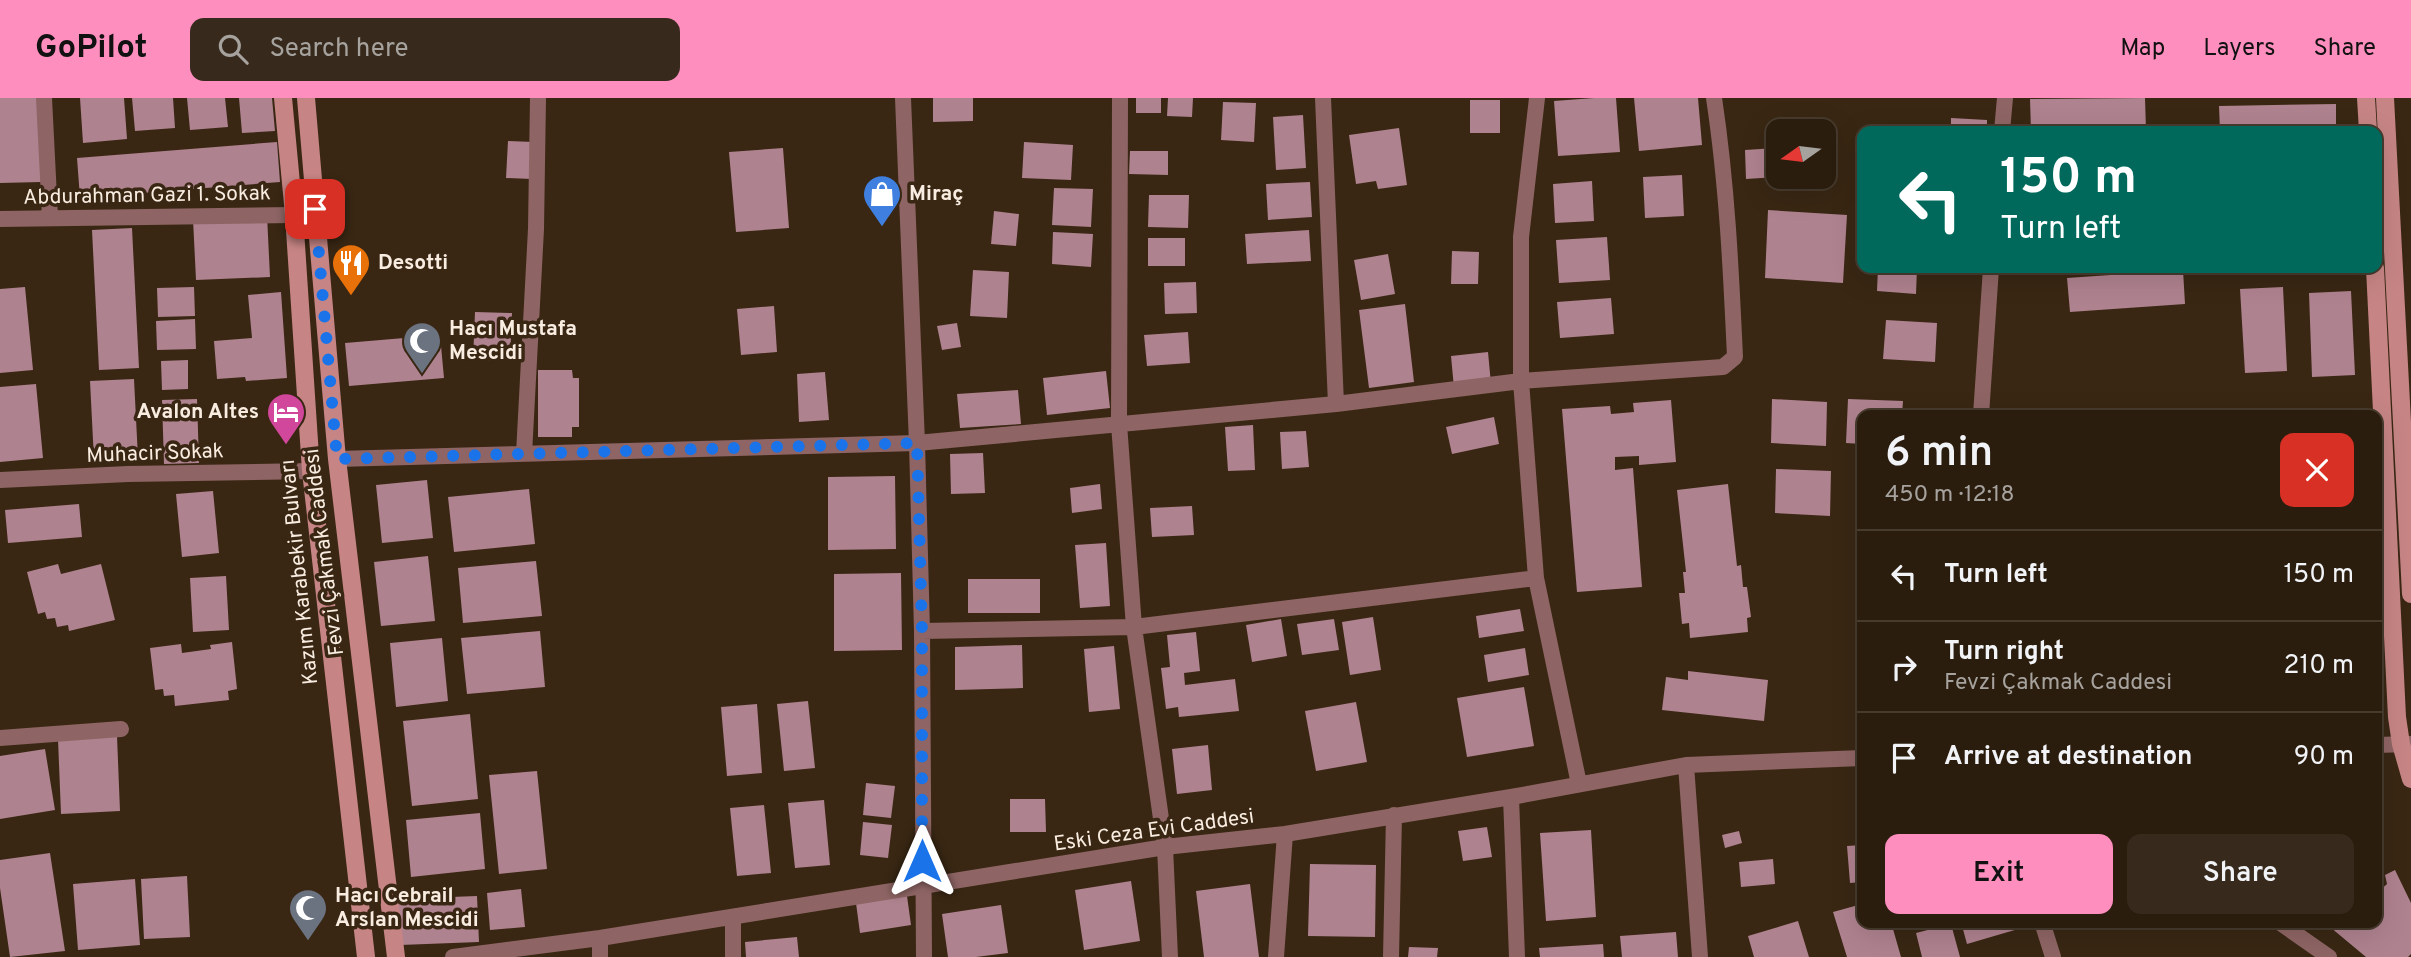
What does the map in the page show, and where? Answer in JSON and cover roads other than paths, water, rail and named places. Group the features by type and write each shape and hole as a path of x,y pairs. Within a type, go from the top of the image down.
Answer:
{"main road":[{"name":"Kazım Karabekir Bulvarı","path":"283,98 294,215 311,471 366,957"},
{"name":"Fevzi Çakmak Caddesi","path":"306,98 337,459 396,957"},
{"path":"2366,98 2368,126"},
{"path":"2385,98 2411,594"},
{"path":"2375,273 2382,410"},
{"path":"2382,411 2397,717 2406,744 2411,779"}],"street":[{"path":"44,98 50,217"},
{"path":"524,454 536,229 538,98"},
{"path":"903,98 922,631 924,957"},
{"path":"1120,98 1119,424 1134,627 1165,848 1170,957"},
{"path":"1323,98 1336,404"},
{"path":"1537,98 1521,237 1521,381 1536,579 1579,784"},
{"path":"337,459 917,443 1336,404 1521,381 1723,367 1735,357 1730,246 1714,98"},
{"path":"2002,126 2004,98"},
{"name":"Abdurahman Gazi 1. Sokak","path":"0,219 294,215"},
{"path":"1980,410 1991,273"},
{"name":"Muhacir Sokak","path":"0,480 128,474 311,471"},
{"path":"922,631 1134,627 1536,579"},
{"path":"0,738 121,729"},
{"path":"2382,745 2406,744"},
{"name":"Eski Ceza Evi Caddesi","path":"453,957 733,918 1165,848 1285,834 1686,765 1857,758"},
{"path":"1686,765 1700,957"},
{"path":"1511,797 1517,957"},
{"path":"1391,957 1394,815"},
{"path":"1276,957 1285,834"},
{"path":"733,918 733,957"},
{"path":"2044,928 2053,957"},
{"path":"2288,928 2329,957"},
{"path":"600,938 600,957"}],"place":[{"name":"Miraç","path":"882,228"},
{"name":"Desotti","path":"351,297"},
{"name":"Hacı Mustafa Mescidi","path":"422,375"},
{"name":"Avalon Altes","path":"286,446"},
{"name":"Hacı Cebrail Arslan Mescidi","path":"308,942"}]}
